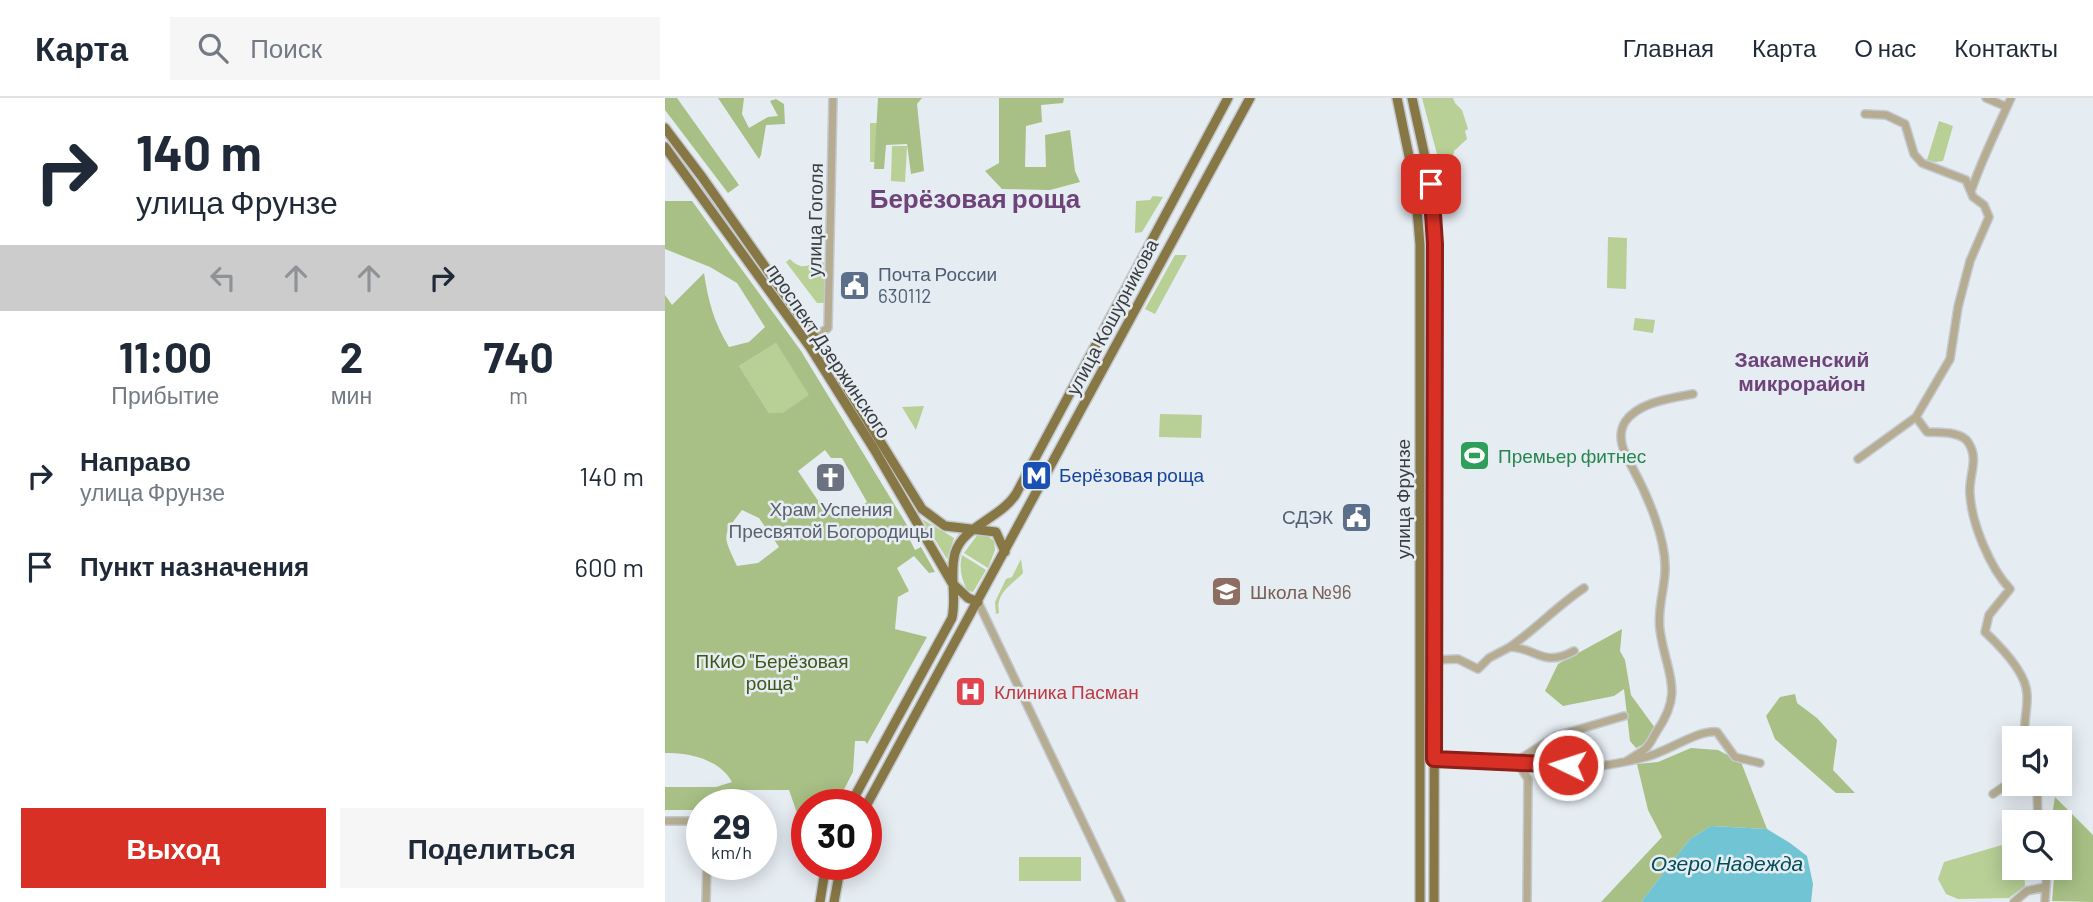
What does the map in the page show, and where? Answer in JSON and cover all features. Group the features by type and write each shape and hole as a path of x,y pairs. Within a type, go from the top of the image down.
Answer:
{"main road":[{"name":"улица Кошурникова","path":"972,530 986,523 1013,500 1228,98"},
{"name":"улица Кошурникова","path":"978,602 1250,98"},
{"name":"улица Фрунзе","path":"1397,98 1415,185 1420,245 1420,902"},
{"name":"улица Фрунзе","path":"1412,98 1431,184 1435,244 1434,902"},
{"name":"проспект Дзержинского","path":"665,128 815,336 922,509 945,526 972,530 980,528 996,532 1005,552"},
{"name":"проспект Дзержинского","path":"665,147 810,348 874,449 952,583"},
{"path":"1421,421 1435,420"},
{"path":"1421,485 1435,485"},
{"path":"859,789 952,618 955,604 952,568 956,550 962,539 972,530"},
{"path":"875,789 978,602 968,598 952,583"},
{"path":"820,902 823,880"},
{"path":"834,902 838,880"}],"street":[{"name":"улица Гоголя","path":"815,336 828,328 833,98"},
{"path":"1986,98 2007,107"},
{"path":"1970,191 2011,98"},
{"path":"1858,459 1916,416 1950,359 1958,307 1971,261 1989,217 1987,210 1961,177 1922,163 1915,154 1908,129 1902,121 1876,113 1865,114"},
{"path":"1627,761 1645,749 1666,719 1673,695 1658,619 1666,570 1664,556 1649,497 1621,443 1622,432 1625,421 1638,409 1693,394"},
{"path":"1916,416 1927,432 1957,435 1967,440 1975,458 1970,497 1988,553 1998,576 2010,589 1989,615 1985,632 2019,670 2028,693 2024,726"},
{"path":"1434,660 1458,659 1478,669 1584,588"},
{"path":"978,602 1121,902"},
{"path":"1510,647 1520,647 1539,656 1551,658 1562,658 1574,651"},
{"path":"1517,762 1556,736 1624,716"},
{"path":"1434,759 1583,767 1627,761 1672,748 1707,730 1717,732 1735,757 1761,763"},
{"path":"1517,762 1528,779 1527,902"},
{"path":"1993,793 2002,787"},
{"path":"665,821 686,821"},
{"path":"706,902 707,880"},
{"path":"2045,902 2046,880"},
{"path":"2014,902 2027,891 2045,887"}],"green space":[{"path":"665,98 677,98 739,185 728,193 665,110"},
{"path":"718,98 744,98 742,114 749,128 768,117 778,116 770,101 776,99 784,104 785,124 766,125 759,159"},
{"path":"878,98 922,98 917,104 924,171 911,174 907,144 886,145 884,169 874,169"},
{"path":"999,98 1064,98 1063,103 1041,105 1042,122 1026,126 1025,167 1046,167 1045,135 1070,130 1075,171 1080,182 1050,190 1002,189 985,171 999,163"},
{"path":"1422,98 1453,98 1462,110 1468,129 1465,131 1467,139 1454,151 1452,167 1437,154"},
{"path":"1939,121 1953,126 1943,161 1935,162 1927,160"},
{"path":"870,123 882,123 882,162 870,162"},
{"path":"892,146 907,146 905,182 891,181"},
{"path":"1153,196 1163,197 1142,232 1135,233 1136,201 1150,200"},
{"name":"ПКиО \"Берёзовая роща\"","path":"665,201 692,201 801,351 913,535 909,538 915,550 921,547 935,572 929,573 914,556 897,568 909,591 898,597 895,629 927,637 867,744 865,741 855,741 853,772 844,789 791,789 791,796 789,790 777,789 686,789 686,810 665,810 665,787 716,787 732,782 720,768 703,759 665,753 665,295 672,305 704,273 712,311 729,347 749,342 765,327 737,283 710,267 665,249","holes":["776,343 809,395 782,413 769,413 739,366","825,450 831,458 842,458 867,502 853,512 827,514 798,471","742,510 759,518 779,547 758,563 737,566 726,536"]},
{"path":"1608,237 1627,238 1626,289 1607,288"},
{"path":"1175,255 1187,255 1155,314 1145,309"},
{"path":"790,259 801,266 808,266 819,260 824,263 824,303 817,303 786,262"},
{"path":"1635,318 1655,320 1653,333 1633,330"},
{"path":"776,343 810,395 782,413 769,413 739,366"},
{"path":"924,406 916,430 902,407"},
{"path":"1160,414 1202,415 1201,438 1159,437"},
{"path":"922,519 954,538 947,559"},
{"path":"978,534 986,535 994,541 995,550 988,568 964,553"},
{"path":"962,555 986,570 973,592 967,590 962,577"},
{"path":"1021,559 1023,573 1002,594 999,613 996,614 995,602 1006,579 1012,577"},
{"path":"1622,629 1620,651 1625,660 1631,695 1655,728 1644,744 1636,748 1630,741 1624,689 1614,696 1563,706 1545,691 1558,664"},
{"path":"1795,694 1797,703 1817,718 1837,740 1833,770 1855,793 1836,793 1775,739 1766,716 1780,697"},
{"path":"1691,748 1718,750 1741,762 1767,829 1711,826 1690,839 1641,902 1601,902 1662,837 1648,810 1637,764 1658,762"},
{"path":"2055,797 2068,810 2053,810"},
{"path":"2072,814 2093,835 2093,902 2052,901 2054,880 2072,880"},
{"path":"2002,845 2002,880 2025,880 2025,886 2009,898 1958,899 1946,894 1938,879 1944,862"},
{"path":"1019,857 1081,857 1081,881 1019,881"}],"water":[{"name":"Озеро Надежда","path":"1711,826 1767,829 1790,843 1807,856 1813,884 1811,902 1641,902 1690,839"}],"place":[{"name":"Почта России 630112","path":"855,285"},
{"name":"Премьер фитнес","path":"1475,456"},
{"name":"Берёзовая роща","path":"1036,475"},
{"name":"Храм Успения Пресвятой Богородицы","path":"831,478"},
{"name":"СДЭК","path":"1356,517"},
{"name":"Школа №96","path":"1227,592"},
{"name":"Клиника Пасман","path":"971,692"}],"district":[{"name":"Берёзовая роща","path":"975,199"},
{"name":"Закаменский микрорайон","path":"1802,372"}],"route":[{"path":"1431,184 1435,244 1434,759 1568,765"}]}
